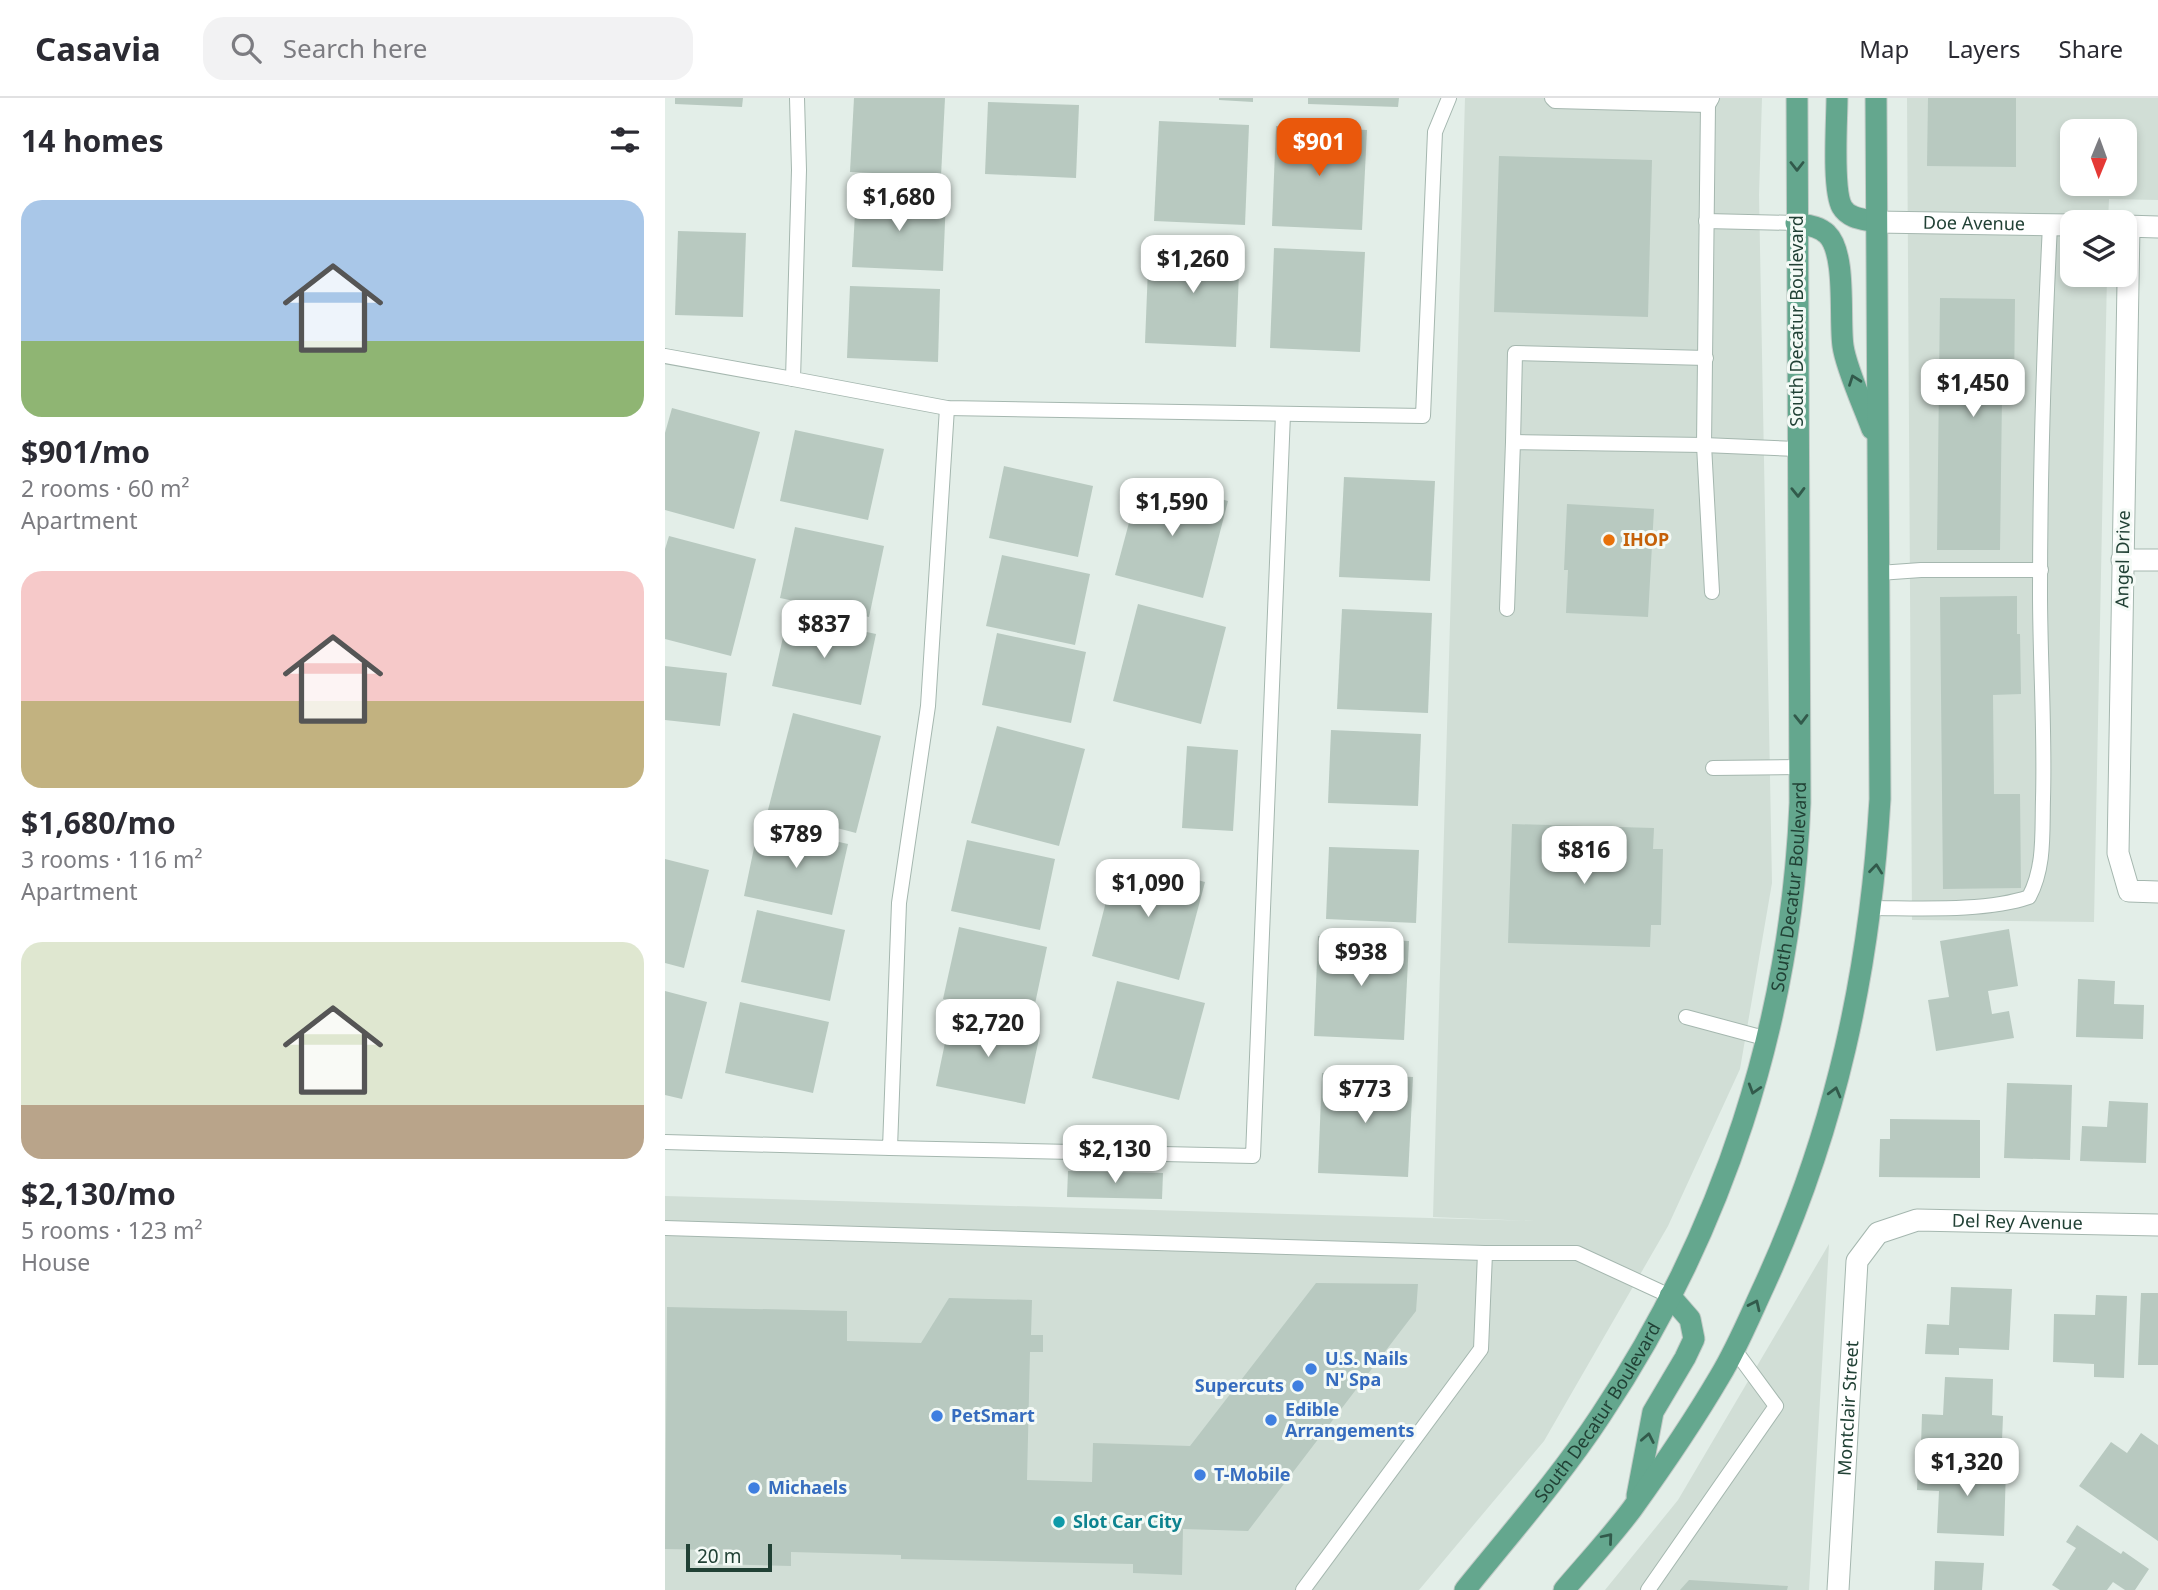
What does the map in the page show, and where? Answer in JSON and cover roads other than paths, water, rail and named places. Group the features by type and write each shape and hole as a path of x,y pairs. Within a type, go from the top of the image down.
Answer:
{"main road":[{"name":"South Decatur Boulevard","path":"1465,1590 1600,1417 1637,1358 1670,1296 1709,1211 1737,1141 1768,1039 1791,923 1798,863 1800,767 1797,98"},
{"path":"1837,98 1838,188 1842,207 1853,217 1876,222"},
{"path":"1564,1590 1635,1505 1696,1413 1734,1349 1792,1223 1826,1125 1863,968 1881,799 1876,98"},
{"path":"1796,223 1816,227 1828,234 1835,248 1840,274 1843,348 1877,444"},
{"path":"1635,1505 1653,1412 1694,1339 1690,1319 1670,1296"}],"street":[{"name":"Doe Avenue","path":"1876,222 2060,225"},
{"path":"2137,226 2158,227"},
{"name":"Angel Drive","path":"2126,287 2118,853 2129,891 2158,892"},
{"path":"2122,559 2158,560"},
{"name":"Del Rey Avenue","path":"1878,1233 1917,1220 2158,1225"},
{"name":"Montclair Street","path":"1838,1590 1857,1261 1878,1233"}],"lane":[{"path":"793,379 799,170 797,98"},
{"path":"665,356 947,408 1423,416 1435,132 1449,98"},
{"path":"1552,98 1555,101 1710,101 1704,445 1711,592"},
{"path":"1706,221 1796,223"},
{"path":"1871,908 1938,908 2015,902 2029,897 2037,881 2042,855 2044,757 2041,570 2050,225"},
{"path":"1507,608 1515,353 1706,358"},
{"path":"890,1149 899,903 928,706 947,408"},
{"path":"665,1142 1253,1156 1283,414"},
{"path":"1513,442 1797,449"},
{"path":"1879,573 1921,570 2041,570"},
{"path":"1713,768 1800,767"},
{"path":"1686,1017 1768,1039"},
{"path":"665,1228 1485,1253 1577,1253 1670,1296"},
{"path":"1303,1590 1481,1349 1485,1253"},
{"path":"1648,1590 1776,1406 1734,1349"}],"place":[{"name":"IHOP","path":"1609,540"},
{"name":"U.S. Nails N' Spa","path":"1311,1369"},
{"name":"Supercuts","path":"1298,1386"},
{"name":"PetSmart","path":"937,1416"},
{"name":"Edible Arrangements","path":"1271,1420"},
{"name":"T-Mobile","path":"1200,1475"},
{"name":"Michaels","path":"754,1488"},
{"name":"Slot Car City","path":"1059,1522"}]}
